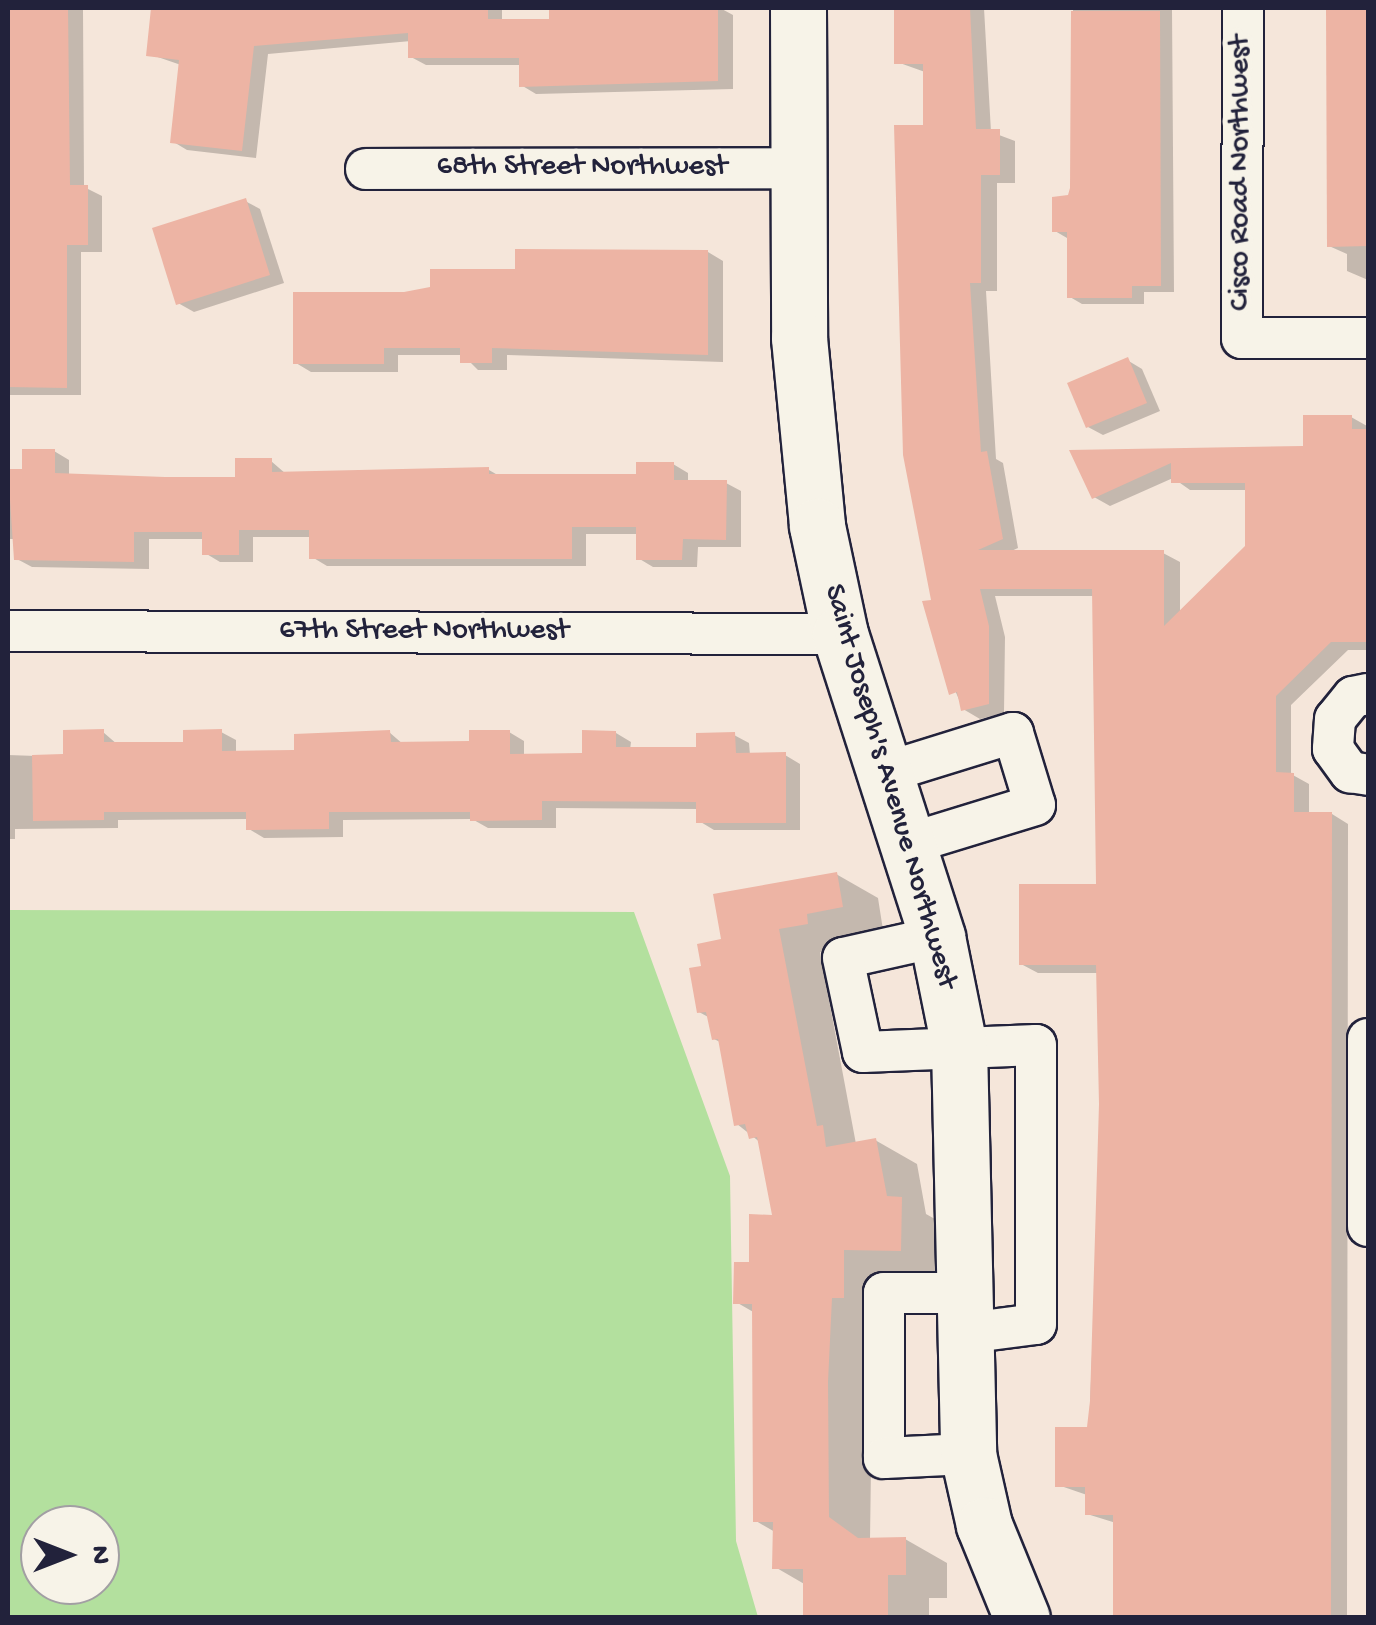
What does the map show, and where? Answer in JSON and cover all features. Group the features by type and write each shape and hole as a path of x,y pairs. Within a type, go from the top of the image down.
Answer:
{"street":[{"name":"Saint Joseph's Avenue Northwest","path":"798,8 797,168 804,418 840,634 912,843 938,937 959,1046 968,1454 984,1525 1022,1618"},
{"name":"Cisco Road Northwest","path":"1243,8 1242,338 1368,338"},
{"name":"68th Street Northwest","path":"366,169 797,168"},
{"name":"67th Street Northwest","path":"8,631 840,634"},
{"path":"1368,694 1353,696 1335,719 1333,749 1350,772 1368,775"},
{"path":"888,772 1013,733 1035,804 912,843"},
{"path":"938,937 843,958 863,1052 1036,1046 1036,1324 967,1313 884,1293 884,1458 968,1454"},
{"path":"1368,1039 1368,1226"}],"green space":[{"path":"8,910 634,912 730,1176 736,1541 758,1617 8,1617"}],"building":[{"path":"8,8 68,8 70,185 88,185 88,245 67,245 67,388 8,387"},
{"path":"151,8 488,8 488,19 549,19 549,8 718,8 718,81 519,87 519,58 408,58 408,33 254,46 242,151 170,143 179,60 146,56"},
{"path":"894,8 970,8 976,129 1000,129 1000,175 981,175 981,283 970,283 981,452 987,451 1003,539 978,550 1164,550 1164,626 1245,546 1245,483 1171,483 1171,463 1092,499 1069,450 1303,446 1303,415 1352,415 1352,429 1368,429 1368,642 1331,642 1276,696 1276,772 1294,773 1294,812 1332,812 1331,1618 1113,1615 1113,1515 1085,1515 1085,1487 1055,1487 1055,1427 1087,1427 1090,1401 1099,1104 1096,965 1019,965 1019,884 1096,884 1092,589 980,589 989,626 989,704 961,711 957,692 949,695 922,601 931,600 903,455 894,125 923,125 923,64 894,64"},
{"path":"1326,8 1368,8 1368,246 1327,247"},
{"path":"1071,11 1160,11 1161,286 1132,286 1132,298 1067,298 1067,232 1052,232 1052,197 1068,195 1070,188"},
{"path":"246,198 270,275 176,305 152,228"},
{"path":"515,249 708,250 708,355 492,348 492,363 460,363 460,348 384,348 384,364 293,364 293,292 404,292 430,287 430,269 515,269"},
{"path":"1128,357 1147,403 1086,428 1067,383"},
{"path":"22,449 55,449 55,473 165,477 235,477 235,458 272,458 272,472 489,467 489,474 636,474 636,462 674,462 674,480 727,480 726,540 683,539 682,560 636,560 636,527 572,527 572,559 309,559 309,530 239,530 239,555 202,555 202,532 134,532 134,562 14,560 8,469 22,469"},
{"path":"104,729 104,742 183,742 183,730 222,729 222,751 294,750 294,734 390,730 391,742 469,741 469,730 510,730 510,754 582,753 582,730 616,731 616,747 696,747 696,733 735,732 736,753 786,752 786,823 696,823 696,802 542,801 542,820 470,821 470,812 329,812 329,829 246,830 246,812 104,812 104,820 33,821 32,755 63,754 63,730"},
{"path":"837,872 843,907 807,914 808,924 779,929 817,1126 823,1125 826,1147 876,1138 887,1196 902,1197 901,1251 844,1250 844,1298 832,1298 828,1382 829,1517 858,1538 906,1537 906,1575 888,1575 888,1618 803,1618 803,1569 772,1569 773,1522 753,1522 752,1304 733,1304 734,1262 749,1262 749,1214 772,1215 757,1137 749,1139 745,1124 734,1126 718,1039 712,1040 706,1012 697,1013 689,968 701,966 697,944 721,939 713,894"}]}
